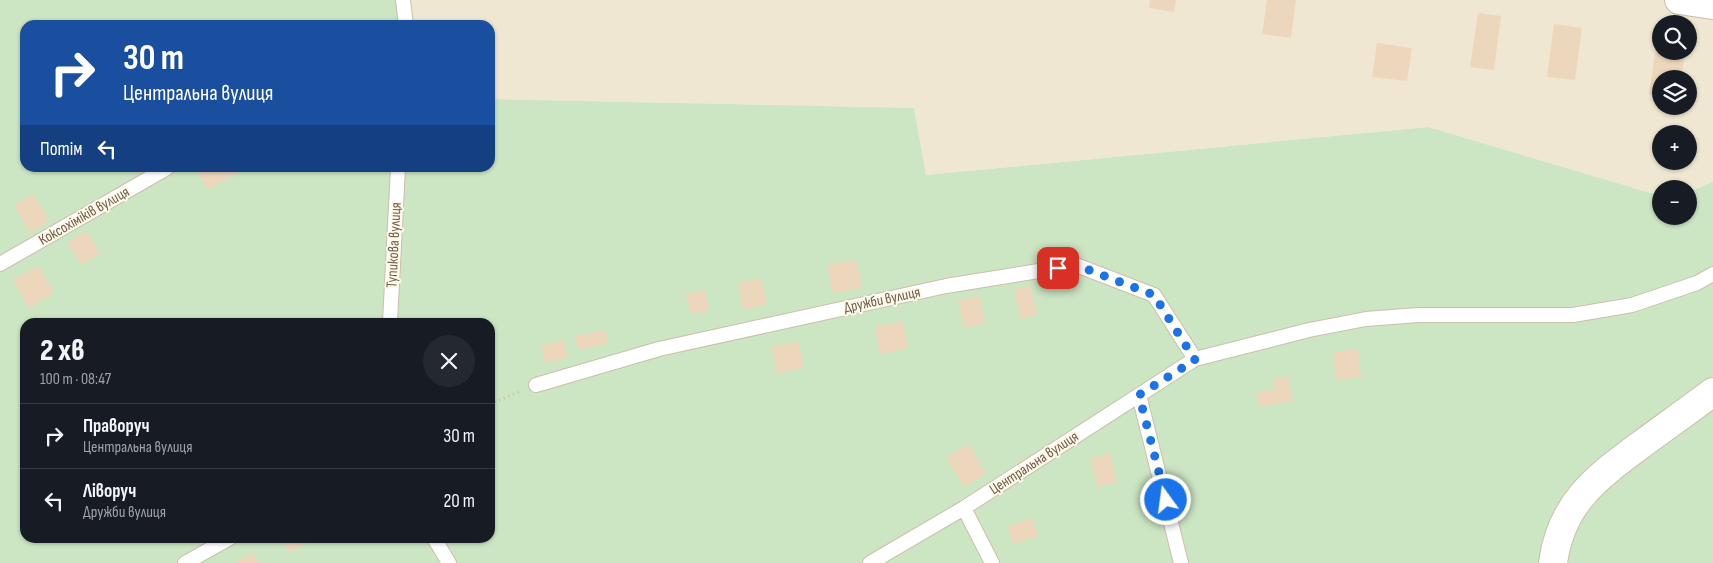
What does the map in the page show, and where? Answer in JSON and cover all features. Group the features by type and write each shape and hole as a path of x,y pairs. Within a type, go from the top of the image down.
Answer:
{"street":[{"path":"1679,0 1713,5"},
{"path":"1553,563 1556,540 1566,517 1583,492 1601,474 1713,392"}],"lane":[{"path":"404,0 406,20"},
{"name":"Коксохіміків вулиця","path":"0,264 160,172"},
{"name":"Тупикова вулиця","path":"390,318 398,172"},
{"name":"Дружби вулиця","path":"536,385 659,349 946,286 1076,265 1154,295 1195,360"},
{"name":"Центральна вулиця","path":"870,563 964,508 1195,360 1309,330 1366,319 1418,315 1573,316 1632,305 1697,283 1713,274"},
{"path":"1139,395 1180,563"},
{"path":"964,508 992,563"},
{"path":"185,563 221,543"},
{"path":"437,543 449,563"}],"path":[{"path":"495,402 536,385"}],"shaded area":[{"path":"403,0 1713,0 1713,182 1697,189 1697,180 1652,180 1652,193 1428,127 926,175 914,108 495,99 495,20 405,20"}],"green space":[{"path":"0,0 403,0 405,20 20,20 20,172 495,172 495,99 914,108 926,175 1428,127 1652,193 1652,225 1697,225 1697,189 1713,182 1713,563 0,563"}],"building":[{"path":"1150,0 1176,0 1174,12 1149,8"},
{"path":"1267,0 1296,0 1291,38 1262,34"},
{"path":"1478,13 1501,16 1494,70 1470,67"},
{"path":"1554,24 1582,28 1575,80 1547,77"},
{"path":"1377,43 1412,48 1407,81 1372,77"},
{"path":"1654,60 1684,60 1682,70 1653,70"},
{"path":"1652,74 1652,95 1649,95"},
{"path":"197,172 239,172 208,190"},
{"path":"33,194 49,221 30,233 14,205"},
{"path":"87,231 100,254 81,265 67,242"},
{"path":"856,259 862,288 833,294 827,265"},
{"path":"38,265 54,293 29,308 13,280"},
{"path":"761,278 767,304 743,310 738,283"},
{"path":"1031,286 1037,315 1020,319 1014,290"},
{"path":"705,290 709,311 691,314 686,294"},
{"path":"979,296 985,323 964,328 958,300"},
{"path":"903,321 908,348 880,354 875,327"},
{"path":"605,330 608,343 578,350 575,336"},
{"path":"564,340 568,358 545,363 541,345"},
{"path":"798,341 804,368 777,374 771,347"},
{"path":"1358,349 1361,377 1336,380 1333,352"},
{"path":"1288,376 1293,401 1259,407 1256,392 1275,389 1273,379"},
{"path":"969,444 986,474 964,487 946,457"},
{"path":"1110,453 1117,482 1097,487 1090,459"},
{"path":"1032,518 1038,536 1013,544 1007,527"},
{"path":"284,543 306,543 290,553"},
{"path":"253,552 259,563 234,563"}],"route":[{"path":"1058,268 1076,265 1154,295 1195,360 1139,395 1166,500"}]}
